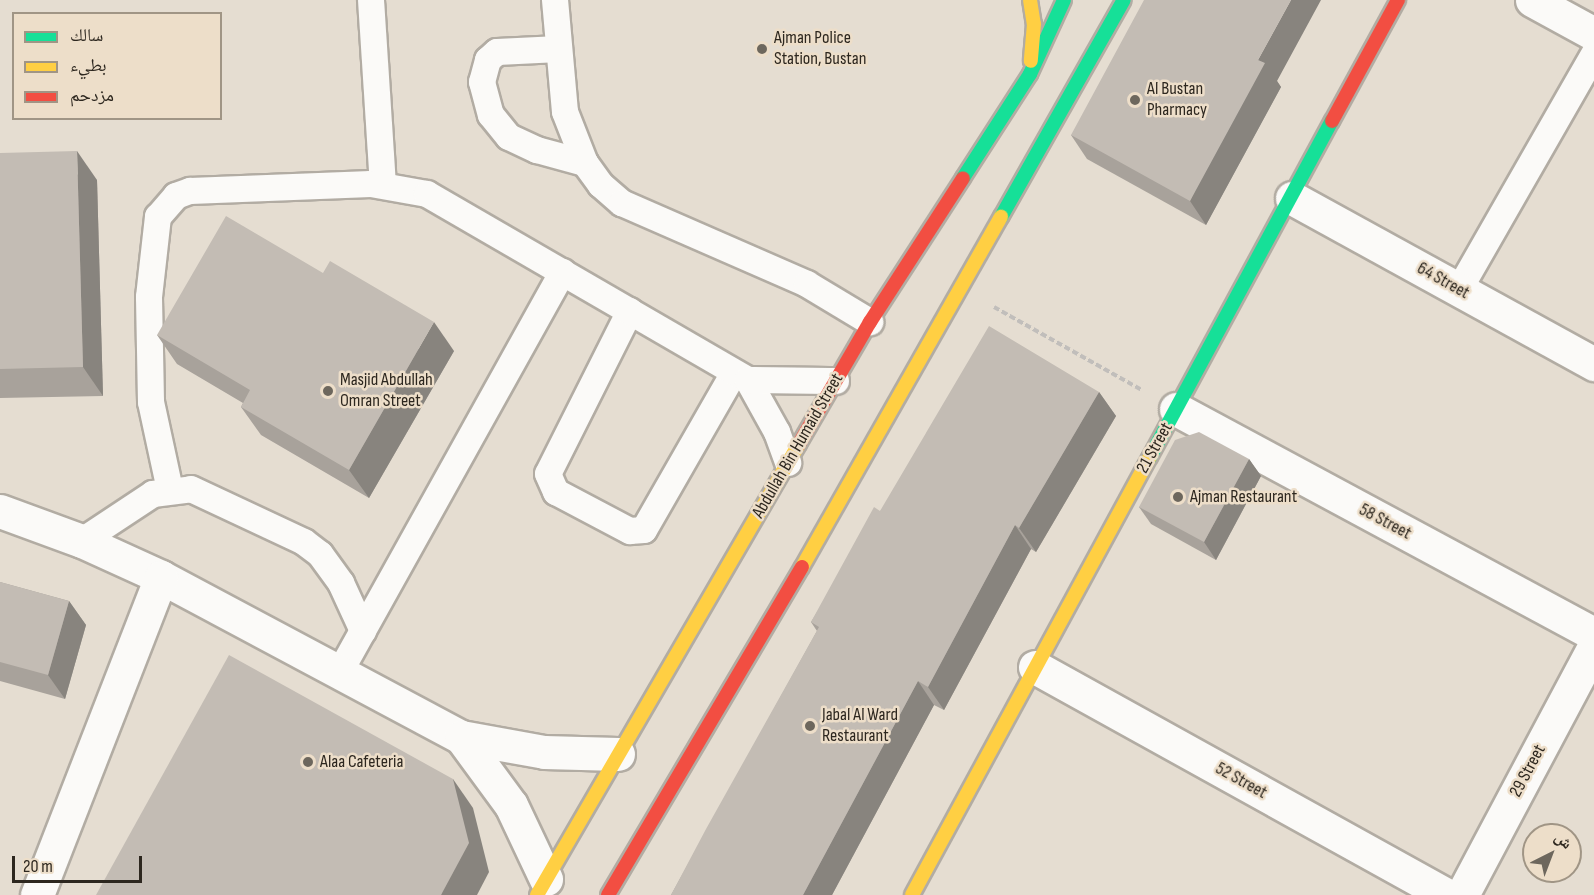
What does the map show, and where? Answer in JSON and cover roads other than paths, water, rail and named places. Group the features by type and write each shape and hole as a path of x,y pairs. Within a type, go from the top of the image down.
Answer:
{"street":[{"path":"1030,0 1034,24 1030,74"},
{"name":"Abdullah Bin Humaid Street","path":"542,887 870,322 1030,74 1064,0"},
{"path":"608,895 812,550 1124,0"},
{"name":"21 Street","path":"912,895 1398,0"},
{"path":"1532,0 1594,34"},
{"name":"64 Street","path":"1292,198 1594,364"},
{"name":"58 Street","path":"1176,409 1594,634"},
{"path":"0,511 82,541 161,577 462,737 544,752 618,754"},
{"path":"37,895 161,577"},
{"name":"29 Street","path":"1462,895 1594,647"},
{"name":"52 Street","path":"1035,667 1448,895"},
{"path":"462,737 510,806 542,887"}],"lane":[{"path":"371,0 383,185"},
{"path":"555,0 565,112 585,163 601,185 622,203 807,284 870,322"},
{"path":"559,49 497,52 488,60 482,82 491,115 509,137 537,150 585,163"},
{"path":"1459,290 1594,54"},
{"path":"170,490 151,402 147,350 158,217 165,205 190,191 383,185 406,188 447,203 741,377 777,432 788,463"},
{"path":"340,672 563,272"},
{"path":"630,311 548,474 556,492 630,531 644,531 741,377"},
{"path":"741,377 836,381"},
{"path":"82,541 137,502 170,490 191,489 304,542 320,554 341,583 363,631"}],"place":[{"name":"Ajman Police Station, Bustan","path":"762,49"},
{"name":"Al Bustan Pharmacy","path":"1135,100"},
{"name":"Masjid Abdullah Omran Street","path":"328,391"},
{"name":"Ajman Restaurant","path":"1178,497"},
{"name":"Jabal Al Ward Restaurant","path":"810,726"},
{"name":"Alaa Cafeteria","path":"308,762"}]}
